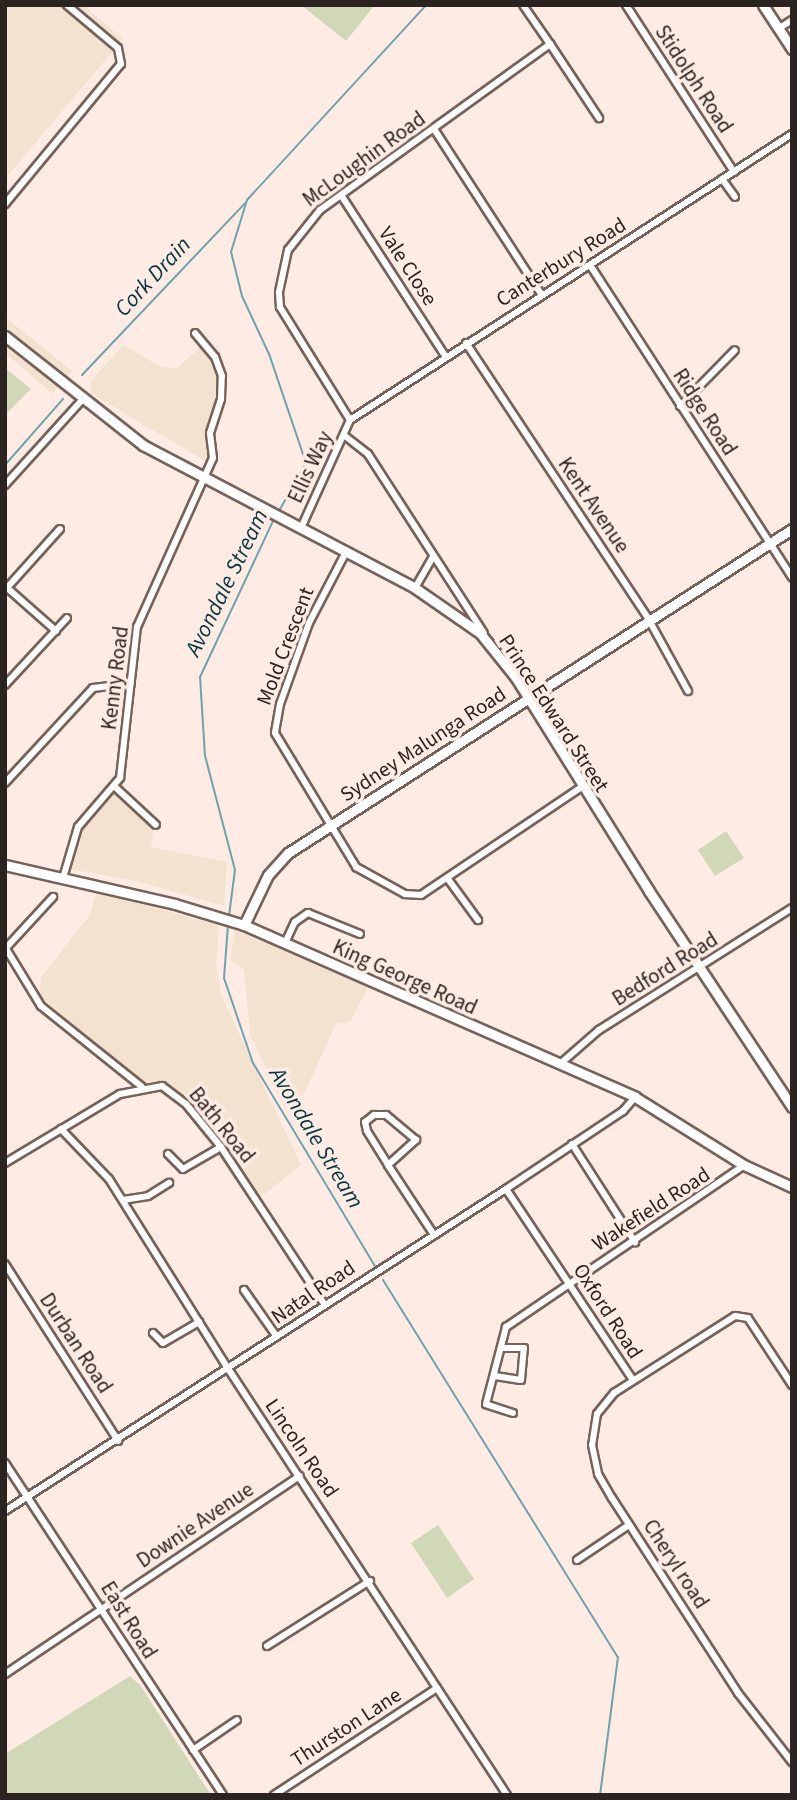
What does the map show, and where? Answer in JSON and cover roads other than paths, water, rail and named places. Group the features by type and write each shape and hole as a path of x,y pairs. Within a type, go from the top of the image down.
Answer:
{"main road":[{"path":"763,5 792,49"},
{"name":"Prince Edward Street","path":"5,336 143,445 415,588 466,622 493,647 792,1107"},
{"name":"Sydney Malunga Road","path":"244,925 276,864 528,697 792,529"},
{"name":"King George Road","path":"5,865 215,915 244,925 635,1097 792,1195"},
{"name":"King George Road","path":"767,1178 792,1187"}],"street":[{"path":"5,204 121,64 118,48 67,5"},
{"path":"523,5 599,117"},
{"name":"Stidolph Road","path":"626,5 734,172"},
{"path":"778,29 792,20"},
{"name":"McLoughin Road","path":"350,419 286,323 279,292 288,250 297,235 341,195 550,44"},
{"path":"433,129 542,295"},
{"name":"Canterbury Road","path":"350,419 792,134"},
{"path":"722,179 735,197"},
{"name":"Vale Close","path":"341,195 445,356"},
{"name":"Ridge Road","path":"590,265 792,577"},
{"name":"Kenny Road","path":"63,878 78,827 114,786 122,770 137,627 213,458 211,433 221,399 222,376 215,357 195,333"},
{"name":"Kent Avenue","path":"466,342 649,620 688,691"},
{"path":"680,406 735,350"},
{"path":"5,485 83,399"},
{"name":"Ellis Way","path":"301,528 345,436 350,419"},
{"path":"345,436 368,454 493,647"},
{"path":"56,631 6,588 60,528"},
{"name":"Mold Crescent","path":"346,552 309,623 275,723 282,750 362,873 405,894 421,895 582,787"},
{"path":"415,588 433,557"},
{"path":"5,685 67,618"},
{"path":"5,783 93,688 131,683"},
{"path":"114,786 156,825"},
{"path":"448,879 478,920"},
{"path":"53,897 5,948 46,1011 142,1087"},
{"name":"Bedford Road","path":"560,1064 599,1030 792,908"},
{"path":"285,943 295,922 308,913 360,934"},
{"name":"Bath Road","path":"142,1087 155,1084 176,1095 221,1147 324,1304"},
{"path":"5,1163 120,1094 142,1087"},
{"name":"Natal Road","path":"5,1511 229,1370 324,1304 506,1189 623,1111 635,1097"},
{"path":"388,1164 414,1146 416,1138 386,1115 374,1115 365,1127 388,1164 434,1235"},
{"name":"Lincoln Road","path":"61,1129 90,1156 123,1200 229,1370 370,1581 507,1795"},
{"path":"572,1144 635,1242"},
{"path":"168,1154 183,1169 221,1147"},
{"name":"Wakefield Road","path":"504,1348 506,1327 635,1242 744,1165"},
{"path":"123,1200 148,1196 169,1183"},
{"name":"Oxford Road","path":"506,1189 632,1379 740,1315 748,1318 792,1385"},
{"name":"Durban Road","path":"5,1264 118,1441"},
{"path":"244,1290 277,1337"},
{"path":"153,1333 163,1343 199,1322"},
{"path":"484,1415 486,1404 495,1376 504,1348 524,1348 521,1380 495,1376"},
{"name":"Cheryl road","path":"632,1379 597,1414 592,1445 598,1474 738,1693 792,1762"},
{"path":"486,1404 513,1413"},
{"name":"East Road","path":"5,1463 223,1795"},
{"name":"Downie Avenue","path":"5,1674 300,1476"},
{"path":"576,1560 629,1525"},
{"path":"267,1646 370,1581"},
{"name":"Thurston Lane","path":"275,1795 437,1688"},
{"path":"193,1750 237,1720"}],"waterway":[{"name":"Avondale Stream","path":"279,511 306,463 269,354 242,296 231,252 247,200 426,5"},
{"name":"Cork Drain","path":"82,375 245,203"},
{"name":"Cork Drain","path":"5,465 63,399"},
{"name":"Avondale Stream","path":"229,916 235,870 205,756 200,677 274,519"},
{"name":"Avondale Stream","path":"228,925 224,978 253,1063 375,1266"},
{"name":"Avondale Stream","path":"383,1280 618,1657 600,1795"}]}
